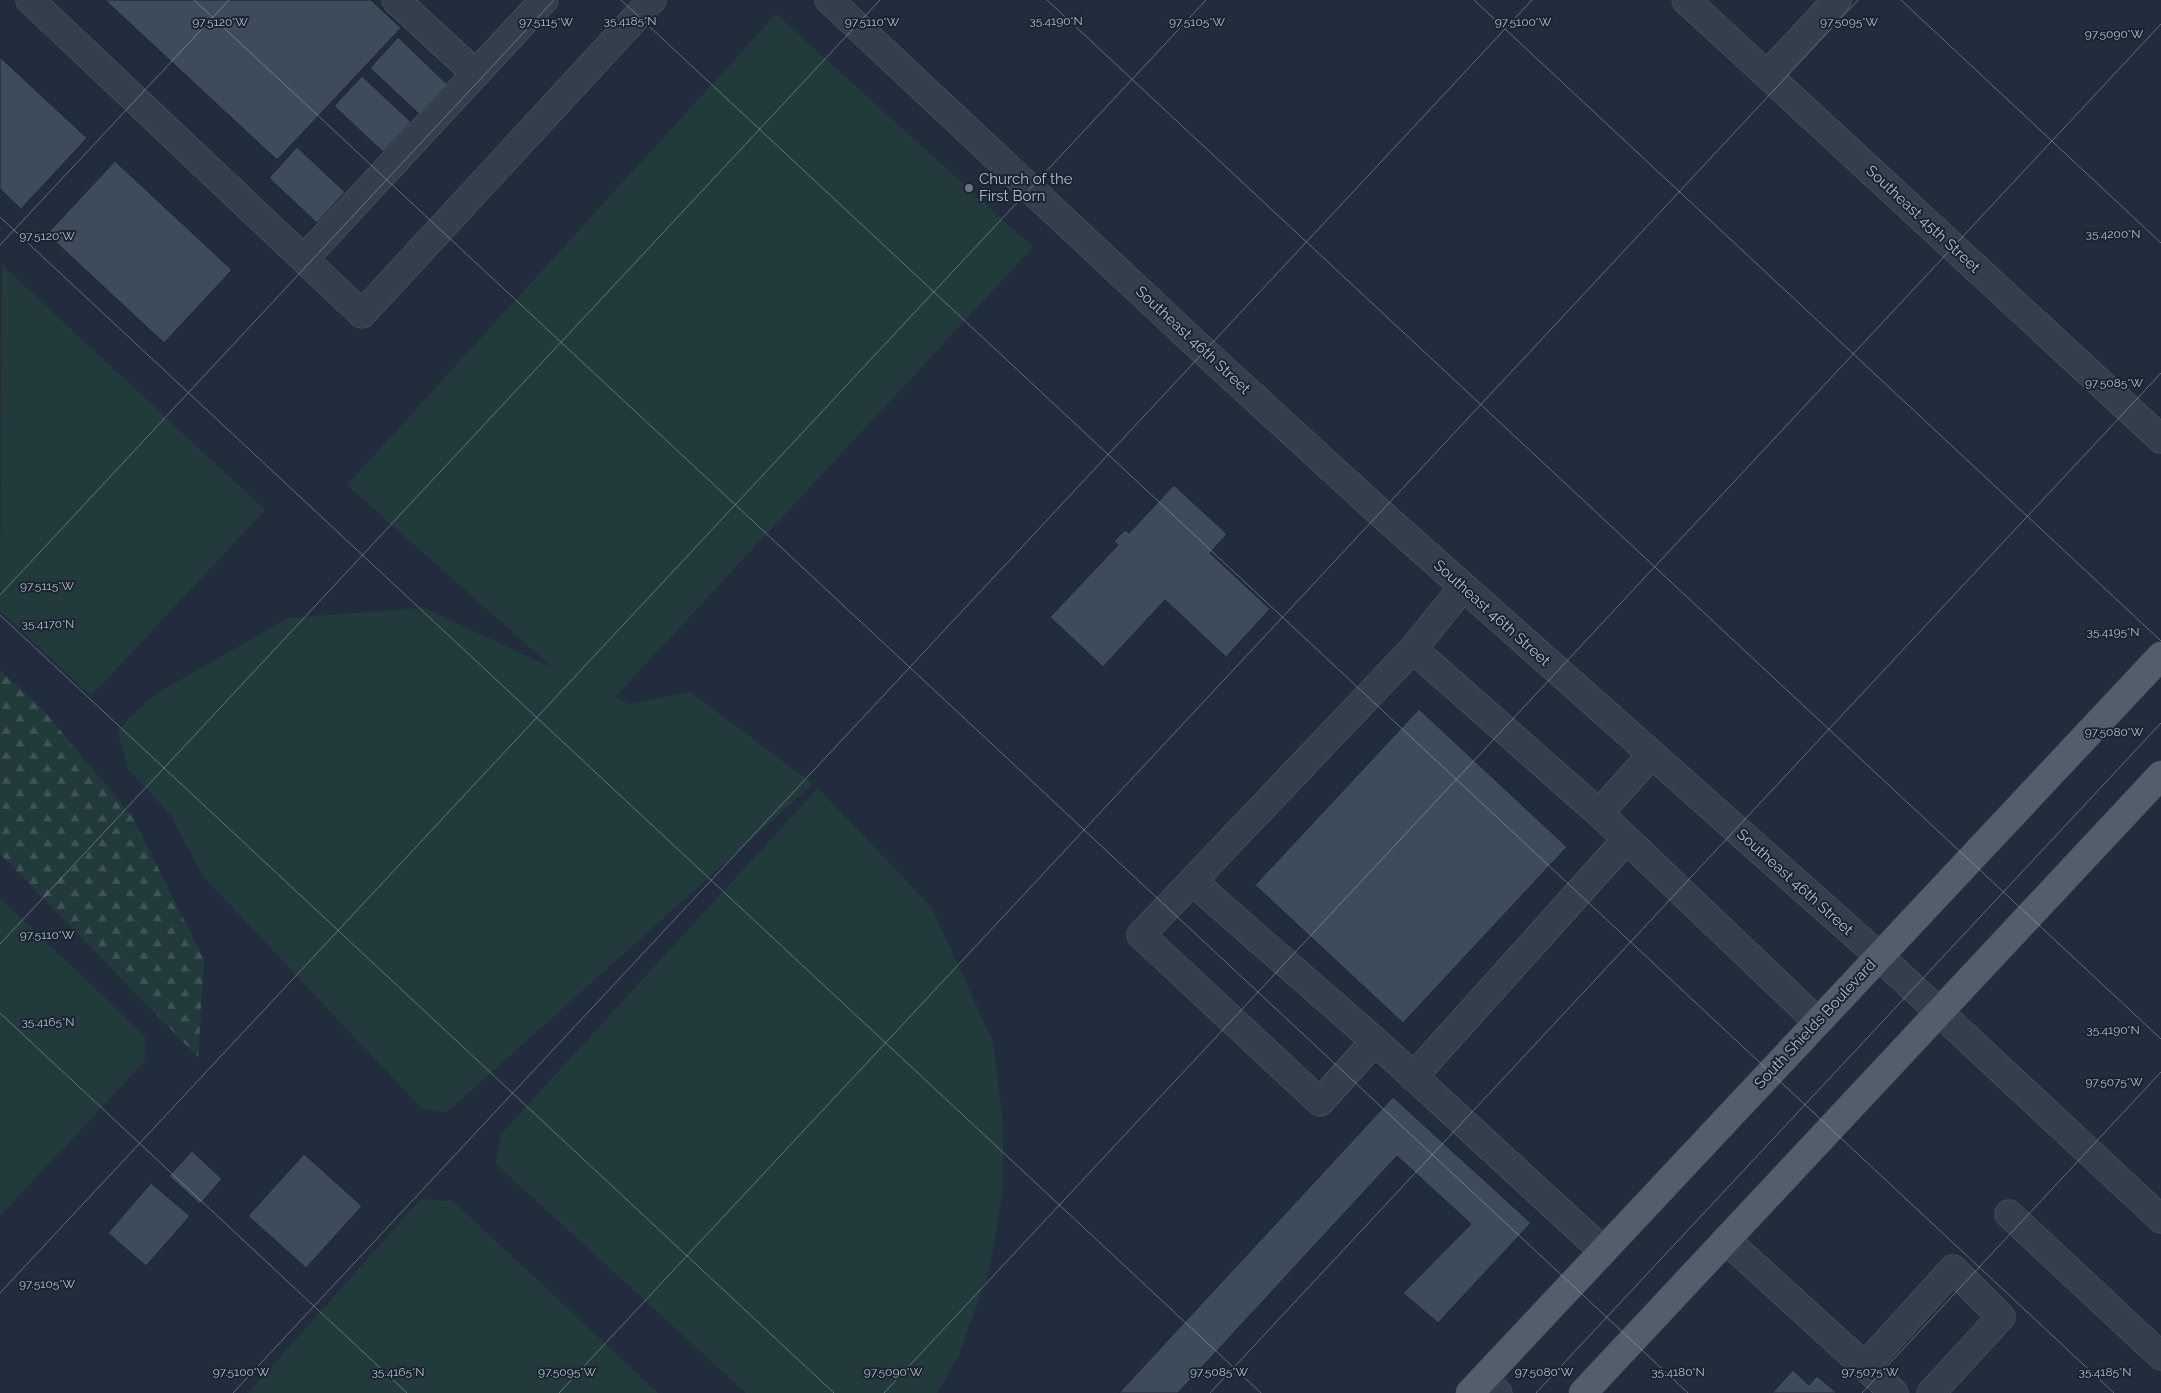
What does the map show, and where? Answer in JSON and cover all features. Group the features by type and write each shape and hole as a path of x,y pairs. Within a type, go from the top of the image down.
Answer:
{"main road":[{"name":"South Shields Boulevard","path":"1483,1388 1602,1250 2161,656"},
{"path":"1583,1393 2161,775"}],"street":[{"path":"30,0 362,314 652,0"},
{"path":"396,0 476,74"},
{"path":"304,259 544,0"},
{"name":"Southeast 46th Street","path":"829,0 1196,344 1463,587 1879,956 2161,1219"},
{"path":"1767,75 1837,0"},
{"name":"Southeast 45th Street","path":"1697,4 1767,75 2161,439"},
{"path":"1374,1041 1320,1102 1141,935 1413,649 1463,587"},
{"path":"1413,649 1599,814 1818,1022"},
{"path":"1599,814 1652,754"},
{"path":"1413,1077 1626,840"},
{"path":"1192,882 1374,1041 1602,1250"},
{"path":"2008,1214 2161,1356"},
{"path":"1726,1240 1894,1393"},
{"path":"1865,1366 1952,1269 2002,1317 1935,1392"}],"green space":[{"path":"776,14 1033,247 615,697 630,704 690,692 813,784 447,1112 422,1109 202,875 170,814 128,769 118,732 130,717 154,695 288,618 424,608 553,668 347,485"},
{"path":"2,265 265,510 91,696 0,611"},
{"path":"0,670 43,710 132,816 204,960 198,1057 0,854"},
{"path":"818,788 932,908 993,1042 1003,1123 1003,1189 990,1267 959,1355 937,1393 746,1393 496,1164 501,1134"},
{"path":"0,898 145,1036 145,1061 0,1216"},
{"path":"421,1199 453,1201 658,1393 248,1393"}],"building":[{"path":"105,0 371,0 401,28 277,160"},
{"path":"398,37 447,84 419,114 370,68"},
{"path":"0,57 87,138 21,209 0,189"},
{"path":"362,76 411,122 383,152 334,106"},
{"path":"297,147 345,192 317,223 269,178"},
{"path":"115,161 232,270 164,343 47,234"},
{"path":"1174,485 1227,534 1210,553 1270,609 1226,657 1165,600 1103,667 1050,617 1118,545 1114,541 1125,530 1129,533"},
{"path":"1419,709 1567,847 1403,1023 1255,885"},
{"path":"1393,1097 1531,1223 1438,1323 1403,1293 1471,1224 1397,1156 1178,1393 1119,1393"},
{"path":"192,1151 222,1179 200,1204 169,1176"},
{"path":"304,1154 362,1206 306,1268 248,1216"},
{"path":"151,1183 190,1216 146,1266 108,1233"},
{"path":"1793,1370 1809,1385 1817,1376 1837,1393 1772,1393"}],"place":[{"name":"Church of the First Born","path":"969,188"}]}
